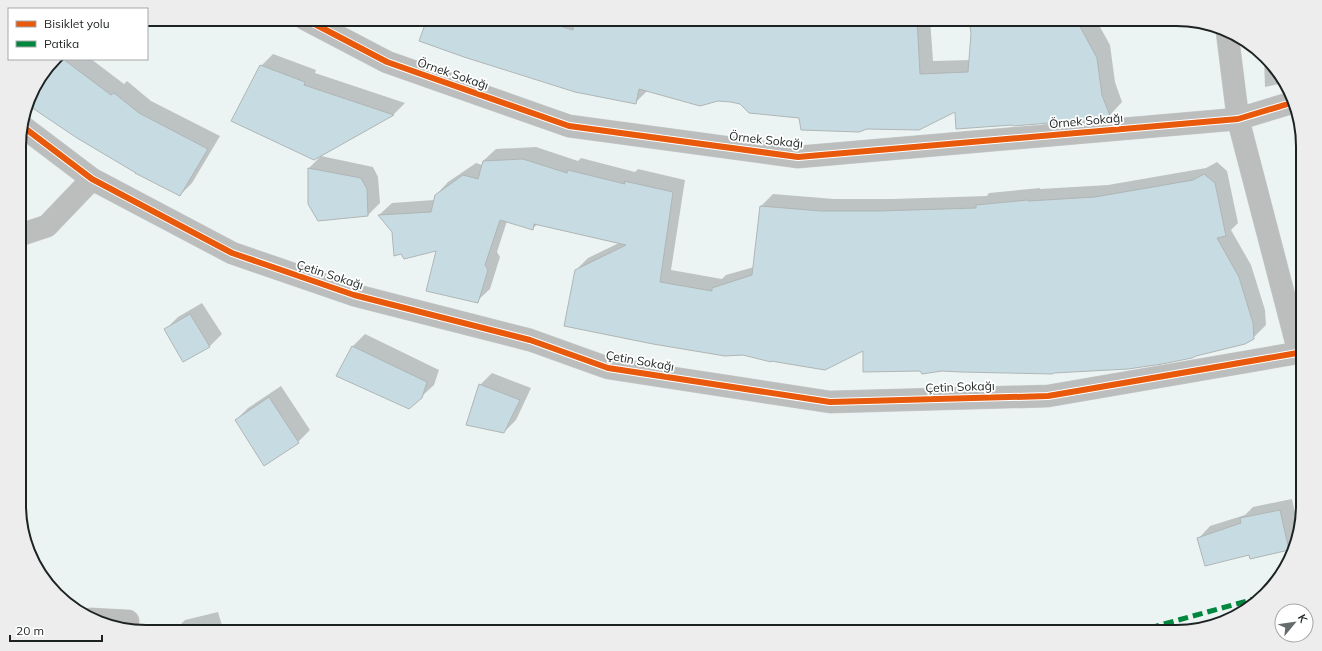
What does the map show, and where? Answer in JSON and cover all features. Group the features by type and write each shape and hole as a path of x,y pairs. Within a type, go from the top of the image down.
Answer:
{"street":[{"name":"Örnek Sokağı","path":"318,26 387,62 569,126 798,157 1238,119 1288,104"},
{"path":"1228,37 1238,119 1296,334"},
{"name":"Çetin Sokağı","path":"27,130 92,179 232,253 354,295 530,340 608,368 830,402 1048,396 1296,354"},
{"path":"26,233 47,226 92,179"},
{"path":"112,620 128,621"}],"building":[{"path":"424,26 560,26 573,30 573,26 917,26 920,74 968,72 971,34 970,26 1080,26 1097,58 1102,95 1110,116 1098,119 956,129 955,112 919,130 867,129 859,132 801,130 799,118 749,113 740,104 731,102 718,101 700,106 639,89 636,104 575,92 464,57 419,41"},
{"path":"63,60 111,95 114,93 139,113 208,149 180,196 135,173 77,138 32,108 38,93 46,79"},
{"path":"260,65 305,82 304,85 394,115 314,160 231,121"},
{"path":"523,159 567,173 568,170 625,184 624,181 673,192 660,282 712,291 712,288 752,275 760,206 821,211 976,208 976,205 1028,200 1095,197 1193,180 1204,174 1215,183 1226,236 1217,238 1239,277 1253,323 1254,339 1245,344 1162,364 1128,369 1052,374 942,371 922,374 920,371 863,372 863,351 825,370 771,362 743,355 725,356 653,344 564,326 575,270 626,245 534,224 533,230 500,220 485,265 488,270 478,303 426,291 436,251 404,259 401,254 394,256 392,232 378,215 431,212 435,195 463,175 478,179 483,161"},
{"path":"308,168 361,178 367,189 368,216 318,221 308,204"},
{"path":"190,314 210,347 183,362 164,329"},
{"path":"352,346 427,382 422,398 409,409 336,376"},
{"path":"479,384 520,400 504,433 466,425"},
{"path":"269,397 299,443 264,466 235,420"},
{"path":"1280,510 1288,547 1287,550 1250,559 1249,555 1205,566 1197,538 1241,523 1240,518"}],"marked path":[{"path":"1160,625 1248,601"}],"cycle path":[{"path":"318,26 387,62 569,126 798,157 1238,119 1288,104"},
{"path":"27,130 92,179 232,253 354,295 530,340 608,368 830,402 1048,396 1296,353"}]}
